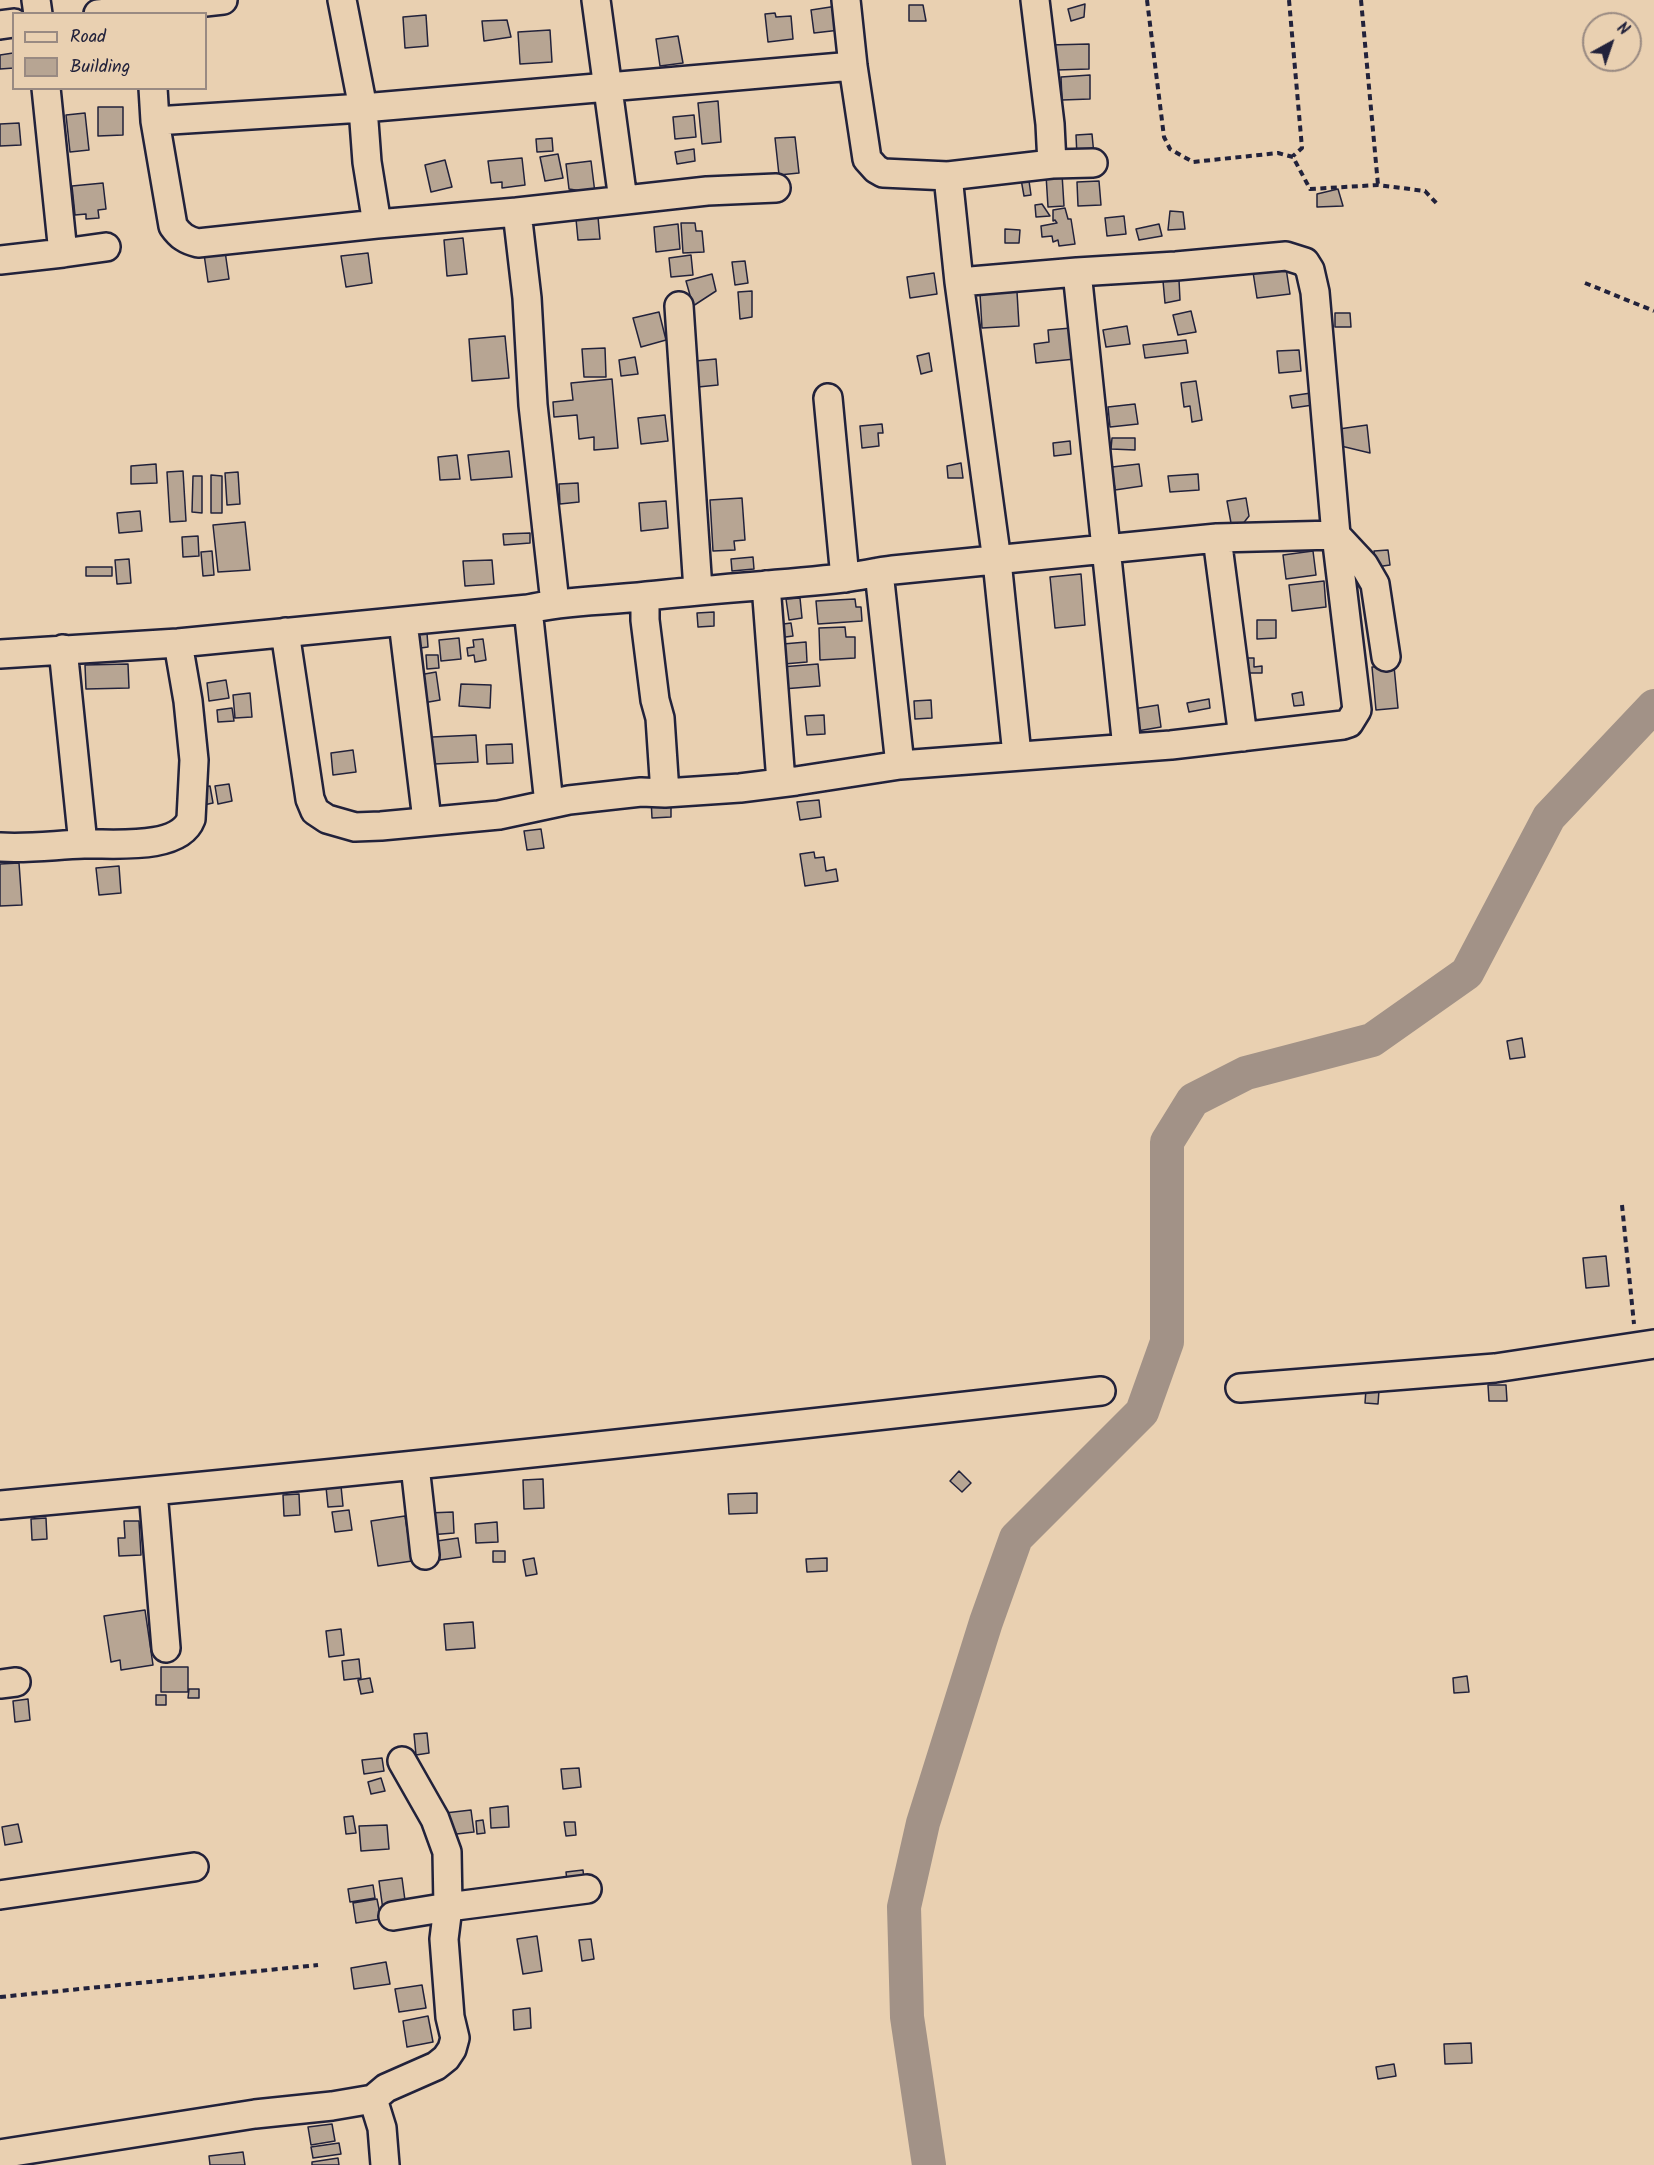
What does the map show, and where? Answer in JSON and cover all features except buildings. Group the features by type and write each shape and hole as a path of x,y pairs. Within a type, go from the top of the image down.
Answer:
{"street":[{"path":"111,12 150,6 223,0"},
{"path":"342,0 363,108 367,162 377,224"},
{"path":"596,0 623,200"},
{"path":"846,0 867,159 871,165 883,173 948,176 1052,164 1093,163"},
{"path":"1035,0 1050,124 1052,164"},
{"path":"155,120 363,108 853,66"},
{"path":"46,90 63,253"},
{"path":"153,90 155,120 173,226 178,235 198,243 707,192 776,188"},
{"path":"948,176 959,282 997,561 1017,755"},
{"path":"517,212 526,298 533,405 555,603"},
{"path":"0,260 106,247"},
{"path":"285,632 310,799 315,811 327,819 355,827 499,815 549,804 641,792 665,793 740,788 900,765 1243,737 1343,725 1353,718 1357,710 1336,535 1315,292 1310,270 1305,262 1286,256 959,282"},
{"path":"1077,272 1127,748"},
{"path":"680,306 698,590"},
{"path":"828,398 845,578"},
{"path":"0,654 178,643 403,622 528,609 555,603 845,578 879,572 997,561 1020,556 1217,538 1336,535 1364,565 1376,584 1386,657"},
{"path":"1217,538 1243,737"},
{"path":"879,572 900,765"},
{"path":"766,585 781,782"},
{"path":"645,597 645,620 660,718 665,793"},
{"path":"528,609 549,804"},
{"path":"403,622 427,820"},
{"path":"0,847 41,848 83,844 145,843 182,832 188,827 191,819 194,760 188,700 178,643"},
{"path":"63,649 83,844"},
{"path":"1239,1388 1495,1368 1645,1345"},
{"path":"0,1505 689,1438 1101,1391"},
{"path":"414,1466 425,1555"},
{"path":"153,1491 165,1648"},
{"path":"0,2154 255,2114 373,2099 386,2088 436,2066 446,2058 455,2038 450,2017 444,1939 448,1907 447,1852 435,1819 402,1761"},
{"path":"0,1895 194,1868"},
{"path":"393,1916 587,1889"},
{"path":"373,2099 382,2128 385,2165"}],"path":[{"path":"1147,0 1164,137 1170,149 1193,162 1278,153 1293,157 1310,189 1378,185 1425,191 1439,206"},
{"path":"1289,0 1302,148 1293,157"},
{"path":"1361,0 1378,185"},
{"path":"1585,283 1654,311"},
{"path":"1622,1205 1645,1345"},
{"path":"0,1997 318,1965"}],"waterway":[{"path":"929,2165 907,2017 904,1907 923,1823 986,1622 1016,1538 1142,1412 1167,1342 1167,1142 1193,1100 1246,1073 1372,1040 1467,973 1549,817 1654,706"}]}
